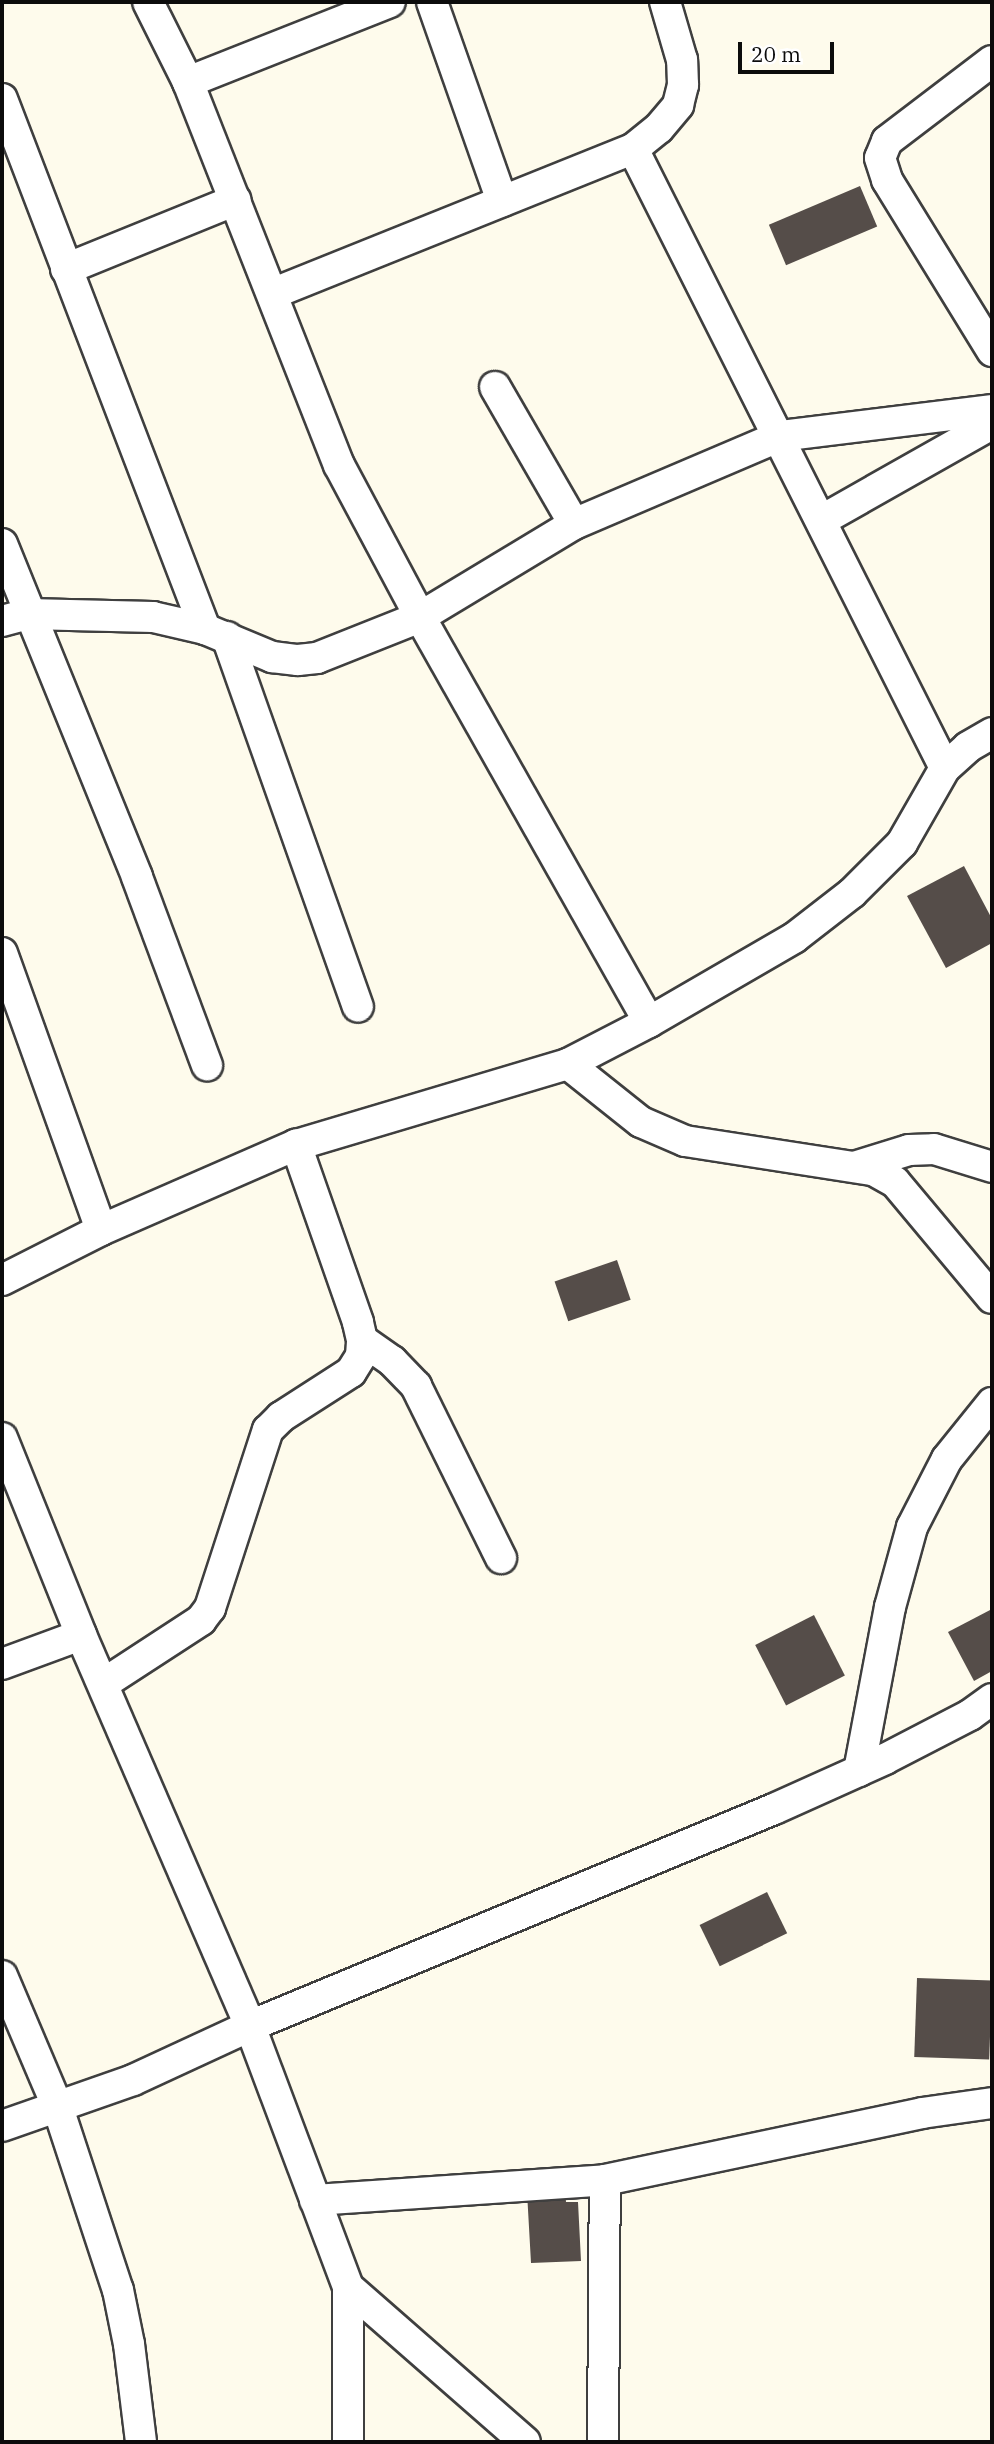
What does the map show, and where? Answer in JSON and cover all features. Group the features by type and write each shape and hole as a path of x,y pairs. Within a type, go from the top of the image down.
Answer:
{"street":[{"path":"148,2 188,82 274,293 339,465 420,617 649,1023"},
{"path":"188,82 390,2"},
{"path":"432,2 502,201"},
{"path":"274,293 633,149 659,128 678,105 683,85 682,60 665,2"},
{"path":"992,61 887,141 880,158 887,180 992,351"},
{"path":"2,99 66,269 216,633 358,1006"},
{"path":"633,149 945,768"},
{"path":"66,269 236,200"},
{"path":"495,387 574,524"},
{"path":"15,617 153,617 216,633 253,651 298,660 317,658 420,617 574,524 780,436 992,410"},
{"path":"822,520 992,424"},
{"path":"2,544 15,617 137,877 207,1065"},
{"path":"2,1279 101,1230 296,1145 568,1064 649,1023 794,938 852,893 902,843 945,768 968,747 992,733"},
{"path":"2,953 101,1230"},
{"path":"568,1064 641,1122 685,1140 736,1151 857,1166 895,1182 992,1298"},
{"path":"103,1684 201,1620 210,1608 268,1430 281,1417 351,1372 361,1356 362,1340 296,1145"},
{"path":"857,1166 909,1150 934,1149 992,1167"},
{"path":"362,1340 398,1366 416,1386 500,1558"},
{"path":"859,1771 890,1607 912,1527 947,1459 992,1403"},
{"path":"2,1438 7,1468 250,2026 348,2287 348,2442"},
{"path":"2,1664 81,1635"},
{"path":"2,2126 133,2080 250,2026 775,1809 859,1771 970,1715 992,1699"},
{"path":"2,1976 58,2108 118,2290 130,2344 141,2442"},
{"path":"315,2200 605,2179 922,2113 992,2103"},
{"path":"603,2442 605,2179"},
{"path":"348,2287 525,2442"}],"building":[{"path":"860,186 877,227 786,265 769,225"},
{"path":"964,866 992,919 992,943 946,968 907,896"},
{"path":"617,1260 631,1300 568,1321 555,1281"},
{"path":"992,1609 992,1671 974,1681 948,1632"},
{"path":"814,1615 845,1676 786,1706 755,1645"},
{"path":"767,1892 787,1933 720,1966 700,1925"},
{"path":"917,1978 992,1981 989,2060 914,2057"},
{"path":"565,2190 566,2202 578,2202 581,2261 531,2263 527,2192"}]}
